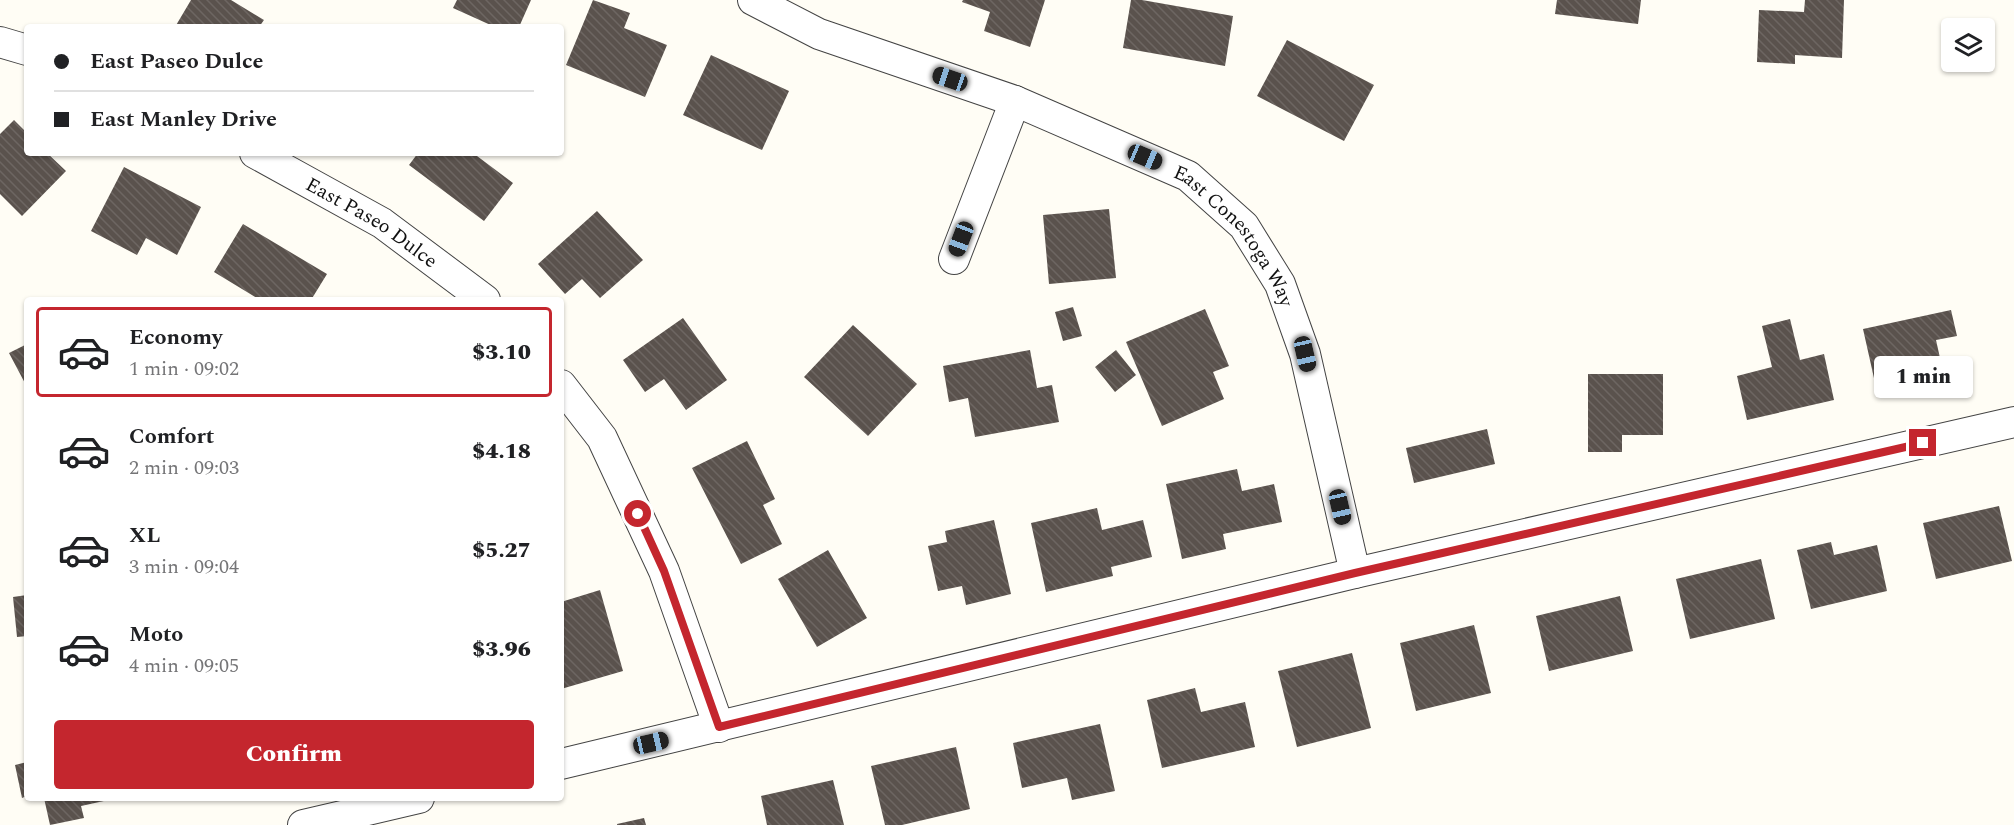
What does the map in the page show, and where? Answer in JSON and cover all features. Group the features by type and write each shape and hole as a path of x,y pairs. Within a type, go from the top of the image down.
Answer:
{"street":[{"name":"East Conestoga Way","path":"753,0 819,34 1015,101 1188,176 1244,226 1280,284 1305,354 1355,573"},
{"path":"0,42 24,49"},
{"path":"954,259 1015,101"},
{"name":"East Paseo Dulce","path":"260,156 382,223 480,297"},
{"path":"564,390 602,438 664,571 719,727"},
{"path":"564,764 1355,573 2014,422"},
{"path":"303,825 359,805 393,801"}],"building":[{"path":"191,0 231,0 264,20 261,24 177,24"},
{"path":"457,0 531,0 520,24 488,24 453,8"},
{"path":"593,0 630,13 624,28 667,45 645,97 566,65"},
{"path":"963,0 1045,0 1030,47 984,31 990,12 962,2"},
{"path":"1131,0 1233,16 1225,66 1123,48"},
{"path":"1557,0 1641,0 1638,24 1555,14"},
{"path":"1805,0 1844,0 1842,58 1795,55 1795,64 1757,62 1759,10 1804,12"},
{"path":"1287,40 1374,85 1344,141 1257,96"},
{"path":"711,55 789,91 762,150 683,115"},
{"path":"14,120 24,130 24,156 50,156 66,171 22,216 0,194 0,134"},
{"path":"416,156 477,156 513,183 484,221 409,165"},
{"path":"124,167 201,207 177,255 146,238 137,255 91,231"},
{"path":"1109,209 1116,278 1049,284 1043,215"},
{"path":"597,211 643,260 600,298 582,279 565,294 538,264"},
{"path":"243,224 327,274 313,297 255,297 214,272"},
{"path":"1073,307 1082,336 1063,341 1055,312"},
{"path":"1205,309 1229,366 1213,372 1224,399 1162,426 1126,342"},
{"path":"1951,310 1957,336 1936,340 1940,358 1903,367 1908,389 1878,396 1863,329"},
{"path":"683,318 727,380 686,410 664,379 645,392 623,360"},
{"path":"1790,319 1800,360 1824,354 1834,400 1747,420 1737,376 1772,367 1762,326"},
{"path":"853,325 917,384 868,436 804,377"},
{"path":"24,346 24,381 9,353"},
{"path":"1030,350 1037,388 1052,385 1059,422 975,437 968,398 949,402 943,366"},
{"path":"1116,350 1136,375 1115,392 1095,367"},
{"path":"1588,374 1663,374 1663,435 1622,435 1622,452 1588,452"},
{"path":"1487,429 1495,464 1414,483 1406,448"},
{"path":"747,441 775,499 763,505 782,544 741,564 692,468"},
{"path":"1237,469 1242,491 1274,484 1282,522 1223,534 1226,549 1182,559 1166,484"},
{"path":"1999,506 2012,561 1936,579 1923,523"},
{"path":"1097,508 1102,530 1143,520 1152,557 1111,567 1113,576 1046,592 1031,523"},
{"path":"994,520 1011,594 966,605 962,586 938,591 928,546 947,542 945,531"},
{"path":"1831,542 1834,555 1877,545 1887,591 1811,609 1797,550"},
{"path":"828,550 867,618 817,647 778,579"},
{"path":"1761,559 1775,619 1690,639 1676,579"},
{"path":"600,590 623,671 564,688 564,601"},
{"path":"24,595 24,636 17,637 13,597"},
{"path":"1620,596 1633,651 1549,671 1536,616"},
{"path":"1474,625 1491,693 1416,711 1400,643"},
{"path":"1352,653 1371,728 1297,747 1278,671"},
{"path":"1195,688 1201,712 1245,702 1255,747 1162,768 1147,700"},
{"path":"1100,724 1115,791 1072,800 1067,778 1022,788 1013,743"},
{"path":"956,747 970,809 902,825 885,825 871,766"},
{"path":"24,763 24,797 22,798 15,765"},
{"path":"833,780 844,825 767,825 761,796"},
{"path":"45,801 104,801 81,806 84,818 50,825"},
{"path":"644,818 646,825 617,825 617,824"}],"route":[{"path":"638,514 664,571 719,727 1355,573 1923,443"}]}
